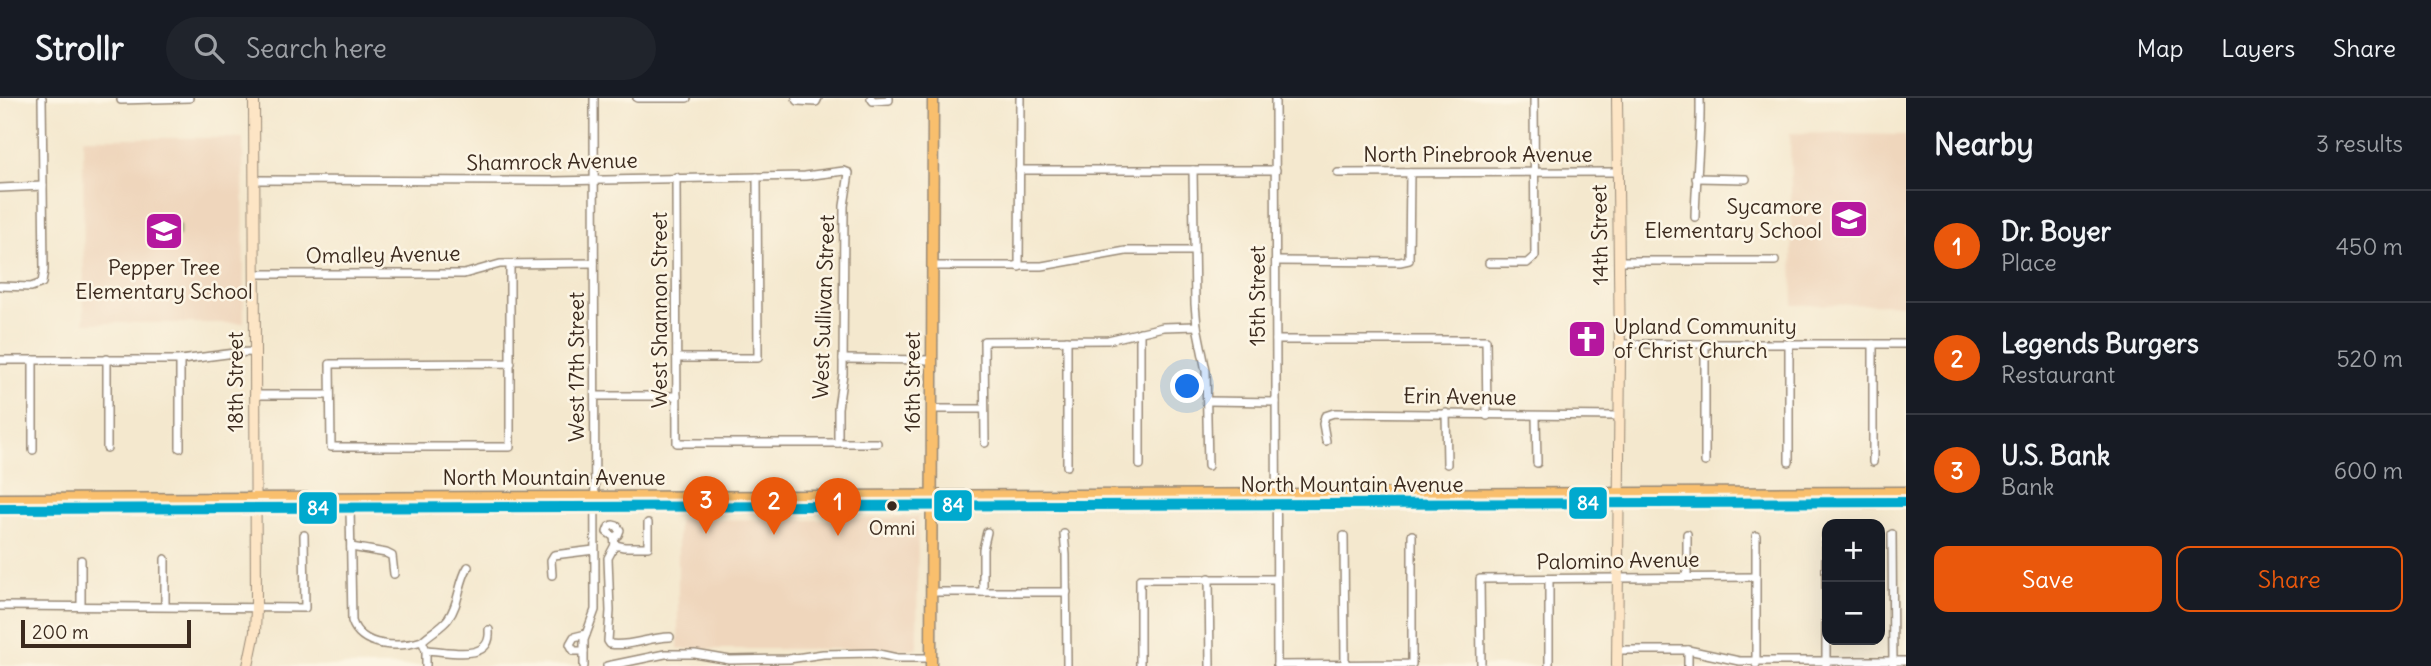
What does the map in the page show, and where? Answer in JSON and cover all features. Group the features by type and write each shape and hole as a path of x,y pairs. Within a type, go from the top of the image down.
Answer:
{"main road":[{"name":"18th Street","path":"248,666 256,608 254,98"},
{"name":"16th Street","path":"931,662 933,98"},
{"name":"14th Street","path":"1617,98 1620,261 1617,666"},
{"name":"North Mountain Avenue","path":"1618,498 1906,492"},
{"name":"North Mountain Avenue","path":"0,499 256,503 1618,498 1906,502"},
{"name":"North Mountain Avenue","path":"0,509 256,503 350,508 595,502"}],"street":[{"path":"0,286 31,286 42,283 42,98"},
{"path":"121,100 189,98"},
{"name":"West 17th Street","path":"583,666 584,640 595,611 594,98"},
{"path":"637,98 687,98"},
{"path":"796,98 798,101 816,102 818,98"},
{"path":"871,98 873,101 889,98"},
{"path":"1018,267 1020,98"},
{"name":"15th Street","path":"1275,98 1277,665"},
{"path":"1489,263 1527,263 1534,259 1536,253 1534,98"},
{"path":"1695,216 1701,138 1700,98"},
{"name":"Shamrock Avenue","path":"255,180 366,179 421,182 805,176 838,170 849,173"},
{"path":"1019,170 1276,170"},
{"path":"1193,170 1197,326 1206,370 1208,466"},
{"name":"North Pinebrook Avenue","path":"1338,173 1618,172"},
{"name":"West Sullivan Street","path":"838,443 843,359 844,206 849,173"},
{"path":"1276,261 1409,260 1410,173"},
{"name":"West Shannon Street","path":"676,177 677,443 838,443"},
{"path":"677,358 758,358 757,177"},
{"path":"1696,178 1746,179"},
{"path":"0,188 44,186"},
{"path":"933,266 1060,265 1126,251 1194,251"},
{"path":"1620,261 1775,261"},
{"name":"Omalley Avenue","path":"254,274 464,274 500,264 594,263"},
{"path":"510,264 511,363 510,447 331,447 330,364 511,363"},
{"path":"985,443 984,341 1108,340 1163,327 1197,326"},
{"path":"1140,332 1140,465"},
{"path":"1067,340 1067,466"},
{"path":"1276,340 1486,340 1487,416"},
{"path":"1620,344 1906,344"},
{"path":"1704,344 1705,462"},
{"path":"1789,344 1789,462"},
{"path":"1873,344 1874,461"},
{"path":"0,359 180,360 227,352 254,352"},
{"path":"107,359 107,448"},
{"path":"843,359 932,360"},
{"path":"33,360 33,450"},
{"path":"180,360 180,448"},
{"path":"254,395 330,395"},
{"path":"595,396 677,396"},
{"path":"1208,401 1276,402"},
{"path":"932,409 985,409"},
{"name":"Erin Avenue","path":"1326,441 1323,424 1325,416 1334,413 1620,416"},
{"path":"1446,413 1447,464"},
{"path":"1536,416 1537,463"},
{"path":"838,443 877,443"},
{"path":"350,508 352,621 363,638 379,643 422,641 439,628 452,611 458,600 461,578 468,567"},
{"path":"594,528 607,529 614,541 624,547 648,547 648,523"},
{"path":"983,592 987,532"},
{"path":"1063,534 1067,666"},
{"path":"1687,534 1687,577"},
{"path":"1892,534 1892,664"},
{"path":"0,606 304,608 304,535"},
{"path":"1277,665 1412,664 1412,535"},
{"path":"1344,536 1345,665"},
{"path":"1756,536 1756,664"},
{"path":"614,541 608,558 608,641 617,645 636,640 670,637"},
{"path":"351,547 392,556 394,574"},
{"path":"552,575 551,560 555,555 594,550"},
{"path":"165,559 165,606"},
{"path":"80,560 80,606"},
{"name":"Palomino Avenue","path":"1481,666 1480,579 1756,577"},
{"path":"1209,578 1210,666"},
{"path":"1140,666 1140,579 1276,579"},
{"path":"1549,579 1549,666"},
{"path":"1825,664 1826,582"},
{"path":"931,592 1066,592"},
{"path":"426,650 477,652 486,647 490,639 489,629"},
{"name":"West 17th Street","path":"584,651 574,651 570,644 574,637 586,634"},
{"path":"422,641 426,650 426,666"},
{"path":"1617,650 1688,650 1756,664 1892,664 1906,661"},
{"path":"1688,650 1688,666"},
{"path":"607,666 665,654 695,654 730,660 874,653 931,662"}],"shaded area":[{"name":"Sycamore Elementary School","path":"1790,133 1906,135 1906,304 1793,305"},
{"name":"Pepper Tree Elementary School","path":"83,138 243,138 244,323 84,323"},
{"path":"918,517 917,649 678,649 678,519"}],"green space":[{"path":"179,225 179,236 150,235 150,226"}],"transit line":[{"name":"84","path":"0,509 1906,502"}],"place":[{"name":"Sycamore Elementary School","path":"1849,219"},
{"name":"Pepper Tree Elementary School","path":"164,231"},
{"name":"Upland Community of Christ Church","path":"1587,339"},
{"name":"Omni","path":"892,506"},
{"name":"U.S. Bank","path":"706,534"},
{"name":"Legends Burgers","path":"774,535"},
{"name":"Dr. Boyer","path":"838,536"}]}
